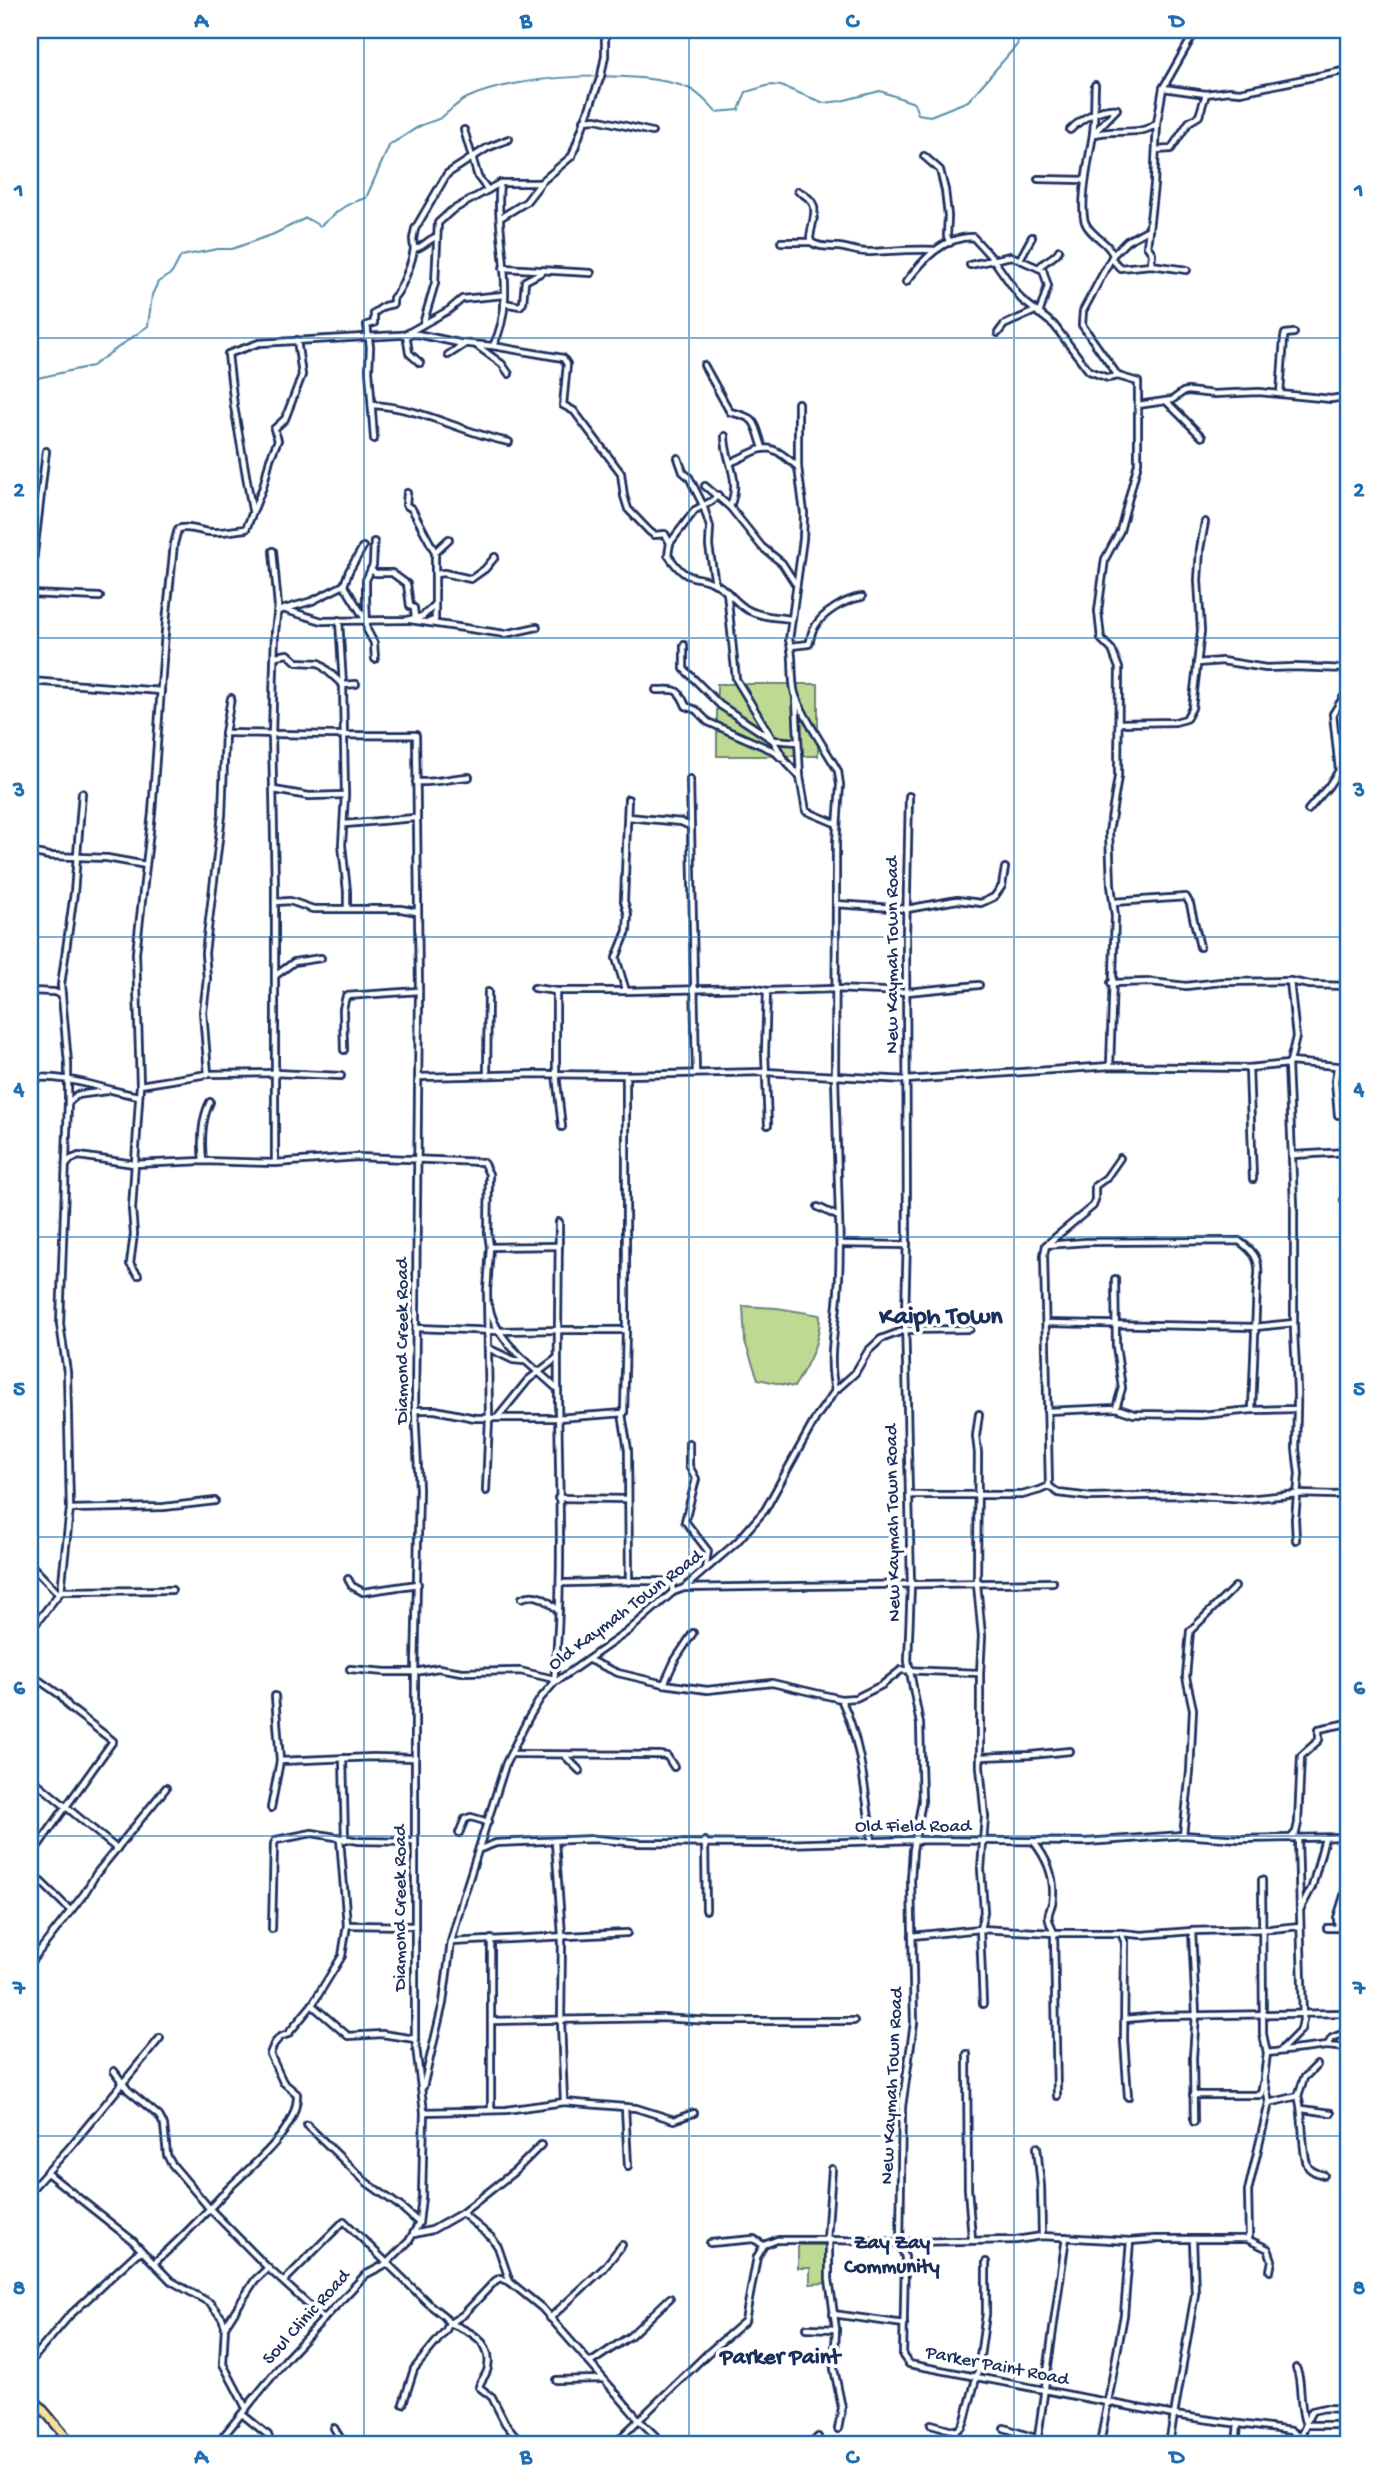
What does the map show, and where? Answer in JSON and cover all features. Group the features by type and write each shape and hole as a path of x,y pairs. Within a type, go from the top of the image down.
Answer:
{"highway":[{"path":"30,2394 72,2444"}],"street":[{"path":"500,218 526,202 540,183 572,156 601,76 605,56 605,30"},
{"path":"1151,265 1152,253 1147,246 1157,123 1163,88 1196,30"},
{"path":"1163,88 1206,94 1240,92 1348,70"},
{"path":"1096,85 1093,135 1087,158 1085,221 1110,247 1112,257 1120,268 1151,265 1187,270"},
{"path":"1156,150 1171,149 1189,122 1199,116 1206,94"},
{"path":"1070,130 1101,110 1116,110 1093,135"},
{"path":"584,120 596,119 652,132"},
{"path":"1093,135 1102,131 1145,129 1157,123"},
{"path":"464,130 478,177 488,190"},
{"path":"374,439 367,325 374,323 374,313 393,304 393,298 411,265 415,229 447,174 472,157 509,139"},
{"path":"924,156 940,170 945,190 947,236 950,243"},
{"path":"1038,179 1086,180"},
{"path":"423,324 435,283 438,223 500,183 540,183"},
{"path":"493,346 501,331 504,303 498,197 500,183"},
{"path":"798,191 812,198 815,204 811,243"},
{"path":"1118,376 1082,325 1083,311 1112,257 1127,241 1149,229"},
{"path":"414,249 423,247 429,239 436,237"},
{"path":"781,242 811,243 817,247 842,247 851,251 873,252 886,249 934,250 973,237 993,258 1021,299 1054,325 1089,371 1108,378 1118,376 1138,382 1138,463 1120,531 1105,559 1098,611 1101,639 1112,650 1119,668 1118,778 1109,832 1114,902 1110,1066"},
{"path":"1020,259 1032,237"},
{"path":"906,282 934,250"},
{"path":"1039,268 1058,254 1059,250"},
{"path":"970,265 1011,256 1043,270 1048,286 1037,312 1004,325 998,333"},
{"path":"503,268 591,273"},
{"path":"504,303 520,306 523,303 525,281 543,271"},
{"path":"406,334 449,310 461,299 504,295"},
{"path":"1280,394 1284,338 1285,334 1294,333"},
{"path":"406,334 409,353 420,363"},
{"path":"252,510 228,354 260,343 417,334 563,358 567,364 563,405 574,411 621,473 628,509 654,535 664,534 670,542"},
{"path":"138,1275 130,1264 134,1234 134,1164 140,1085 135,975 174,544 178,529 187,527 207,532 246,529 278,440 274,429 285,419 302,375 297,340"},
{"path":"448,355 466,344"},
{"path":"475,344 502,364 509,374"},
{"path":"704,365 730,412 744,413 751,418 763,448"},
{"path":"1138,405 1167,401 1188,391 1214,394 1240,391 1337,399 1344,397 1348,390"},
{"path":"1167,401 1202,437"},
{"path":"798,403 799,467 804,513 789,640 793,651 790,671 796,697 800,777 806,811 837,824"},
{"path":"372,405 436,417 464,430 509,442"},
{"path":"725,436 725,447 732,462 734,496 730,506"},
{"path":"732,462 763,448 776,449 799,467"},
{"path":"30,588 46,451"},
{"path":"678,458 683,472 689,477 703,505 710,527 709,546 715,584"},
{"path":"705,486 730,506 762,547 782,563 796,584"},
{"path":"407,493 406,505 412,509 435,552 435,620 428,622"},
{"path":"718,495 695,510 680,527 670,542 668,555 680,572 690,578 715,584 747,610 791,619"},
{"path":"1120,723 1175,722 1186,719 1192,708 1201,631 1199,549 1205,522"},
{"path":"435,552 449,539"},
{"path":"374,542 373,565 366,580 366,621 367,630 374,643 375,659"},
{"path":"278,611 312,601 344,585 363,547"},
{"path":"273,551 278,611 272,734 275,1163"},
{"path":"435,574 444,573 471,579 495,557"},
{"path":"371,569 375,573 392,573 407,583 410,606 414,608 415,618"},
{"path":"344,585 366,621"},
{"path":"727,592 736,680 785,761"},
{"path":"30,594 100,597"},
{"path":"791,646 809,644 813,629 827,614 848,601 862,597"},
{"path":"407,620 423,616 435,605"},
{"path":"286,610 322,621 407,620 505,634 537,627"},
{"path":"339,620 345,795 342,845 348,891 347,909"},
{"path":"684,645 684,669 720,705 773,740 798,742"},
{"path":"275,656 288,654 297,662 319,663 343,685 356,684"},
{"path":"1197,663 1222,661 1266,668 1348,669"},
{"path":"30,681 161,691"},
{"path":"656,690 681,692 686,706 696,710 708,722 774,751 800,777"},
{"path":"1339,770 1334,714 1348,690"},
{"path":"796,697 838,771 840,785 834,989 840,1244 838,1295 831,1352 831,1374 835,1391"},
{"path":"208,1074 203,1012 207,979 205,953 222,815 225,733 231,698"},
{"name":"Diamond Creek Road","path":"225,733 416,735 419,1077 415,1410 419,1489 415,1672 415,2039 422,2091"},
{"path":"1308,810 1328,787 1348,757"},
{"path":"416,782 442,782 450,778 469,777"},
{"path":"690,779 696,1073"},
{"path":"274,790 309,796 345,795"},
{"path":"30,1631 60,1592 70,1509 67,1371 60,1324 68,1103 62,970 69,941 82,793"},
{"name":"New Kaymah Town Road","path":"900,2245 902,2107 914,2023 911,1878 922,1801 920,1724 908,1670 911,1585 905,1330 909,796"},
{"path":"626,990 616,958 627,931 628,915 624,901 628,799"},
{"path":"628,817 681,822 690,826"},
{"path":"345,824 415,818"},
{"path":"30,852 49,856 107,858 146,865"},
{"path":"836,904 907,909 957,900 981,903 994,897 1002,886 1006,868"},
{"path":"1114,902 1186,897 1200,947"},
{"path":"275,902 290,901 313,909 401,909 417,912"},
{"path":"274,977 294,962 321,958"},
{"path":"1111,983 1151,982 1186,986 1221,982 1290,981 1310,985 1348,986"},
{"path":"1290,981 1296,1037 1289,1063 1293,1155 1294,1358 1298,1380 1296,1540"},
{"path":"534,988 556,991 752,988 767,991 834,989 907,992 979,985"},
{"path":"30,991 62,995"},
{"path":"344,1050 343,1009 346,996 419,991"},
{"path":"556,991 556,1074 562,1127"},
{"path":"767,991 765,1072 768,1125"},
{"path":"487,1075 488,992"},
{"path":"419,1077 765,1072 906,1080 1110,1066 1249,1068 1289,1063 1348,1068"},
{"path":"1249,1068 1253,1179"},
{"path":"1337,1068 1335,1081 1338,1115"},
{"path":"140,1085 208,1074 341,1076"},
{"path":"626,1075 626,1330 625,1409 622,1414 628,1450 629,1582"},
{"path":"30,1078 68,1078 107,1091 139,1096"},
{"path":"68,1103 76,1095 107,1091"},
{"path":"203,1161 201,1143 206,1110 211,1102"},
{"path":"1293,1155 1348,1152"},
{"path":"67,1164 79,1156 134,1164 203,1161 275,1163 358,1157 477,1160 486,1164 489,1174 490,1247 486,1292 489,1418 486,1491"},
{"path":"1120,1158 1106,1178 1095,1186 1093,1206 1046,1245 1044,1255 1049,1486 1058,1493 1091,1497 1183,1495 1247,1499 1348,1493"},
{"path":"1344,1200 1348,1194"},
{"path":"818,1207 839,1217"},
{"path":"350,1669 415,1672 438,1668 462,1672 520,1671 554,1681 560,1612 556,1418 559,1222"},
{"path":"1046,1245 1086,1242 1239,1241 1256,1256 1260,1270 1256,1284 1252,1410"},
{"path":"840,1244 907,1245"},
{"path":"490,1247 559,1245"},
{"path":"1115,1279 1116,1346 1122,1388 1116,1408"},
{"path":"486,1292 498,1331 525,1361 556,1388"},
{"path":"1046,1323 1255,1326 1294,1323"},
{"path":"416,1328 498,1331 626,1330"},
{"path":"905,1330 970,1329"},
{"name":"Old Kaymah Town Road","path":"422,2091 443,2003 451,1942 463,1898 511,1754 534,1709 554,1681 590,1660 628,1632 673,1592 684,1588 745,1534 765,1510 817,1416 835,1391 855,1373 876,1342 905,1330"},
{"path":"488,1348 513,1360 525,1361"},
{"path":"498,1417 538,1371 557,1357"},
{"path":"1046,1411 1116,1408 1134,1414 1201,1415 1297,1409"},
{"path":"415,1410 435,1410 475,1418 556,1418 622,1414"},
{"path":"979,1413 976,1436 977,1584 982,1636 981,1802 985,1817 981,1869 984,1912 980,1928 983,2004"},
{"path":"688,1443 689,1466 696,1479 685,1521 708,1551 704,1570"},
{"path":"910,1495 1022,1495 1049,1486"},
{"path":"558,1498 628,1499"},
{"path":"70,1509 164,1507 215,1501"},
{"path":"30,1564 60,1592 172,1590"},
{"path":"348,1579 352,1586 363,1592 418,1584"},
{"path":"560,1583 641,1580 671,1582 673,1592"},
{"path":"684,1588 1053,1582"},
{"path":"1183,1835 1193,1709 1186,1677 1189,1632 1235,1587"},
{"path":"522,1598 530,1595 541,1597 560,1612"},
{"path":"664,1684 675,1660 693,1633"},
{"path":"590,1660 618,1673 664,1684 707,1690 772,1683 841,1699 856,1698 882,1685 901,1670 980,1673"},
{"path":"30,1674 60,1695 70,1708 113,1741 30,1857"},
{"path":"271,1808 280,1760 275,1696"},
{"path":"841,1699 849,1717 859,1756 872,1841"},
{"path":"1291,1838 1298,1823 1301,1756 1319,1740 1319,1729 1348,1723"},
{"path":"980,1757 1070,1751"},
{"path":"511,1754 659,1755 667,1756 674,1767"},
{"path":"564,1754 580,1771"},
{"path":"154,2263 210,2210 275,2141 297,2106 297,2094 283,2082 270,2054 280,2037 288,2034 312,2005 342,1956 347,1925 342,1839 343,1758"},
{"path":"280,1760 415,1758"},
{"path":"30,1777 117,1849"},
{"path":"30,1963 96,1874 166,1788"},
{"path":"459,1833 465,1819 471,1817 488,1822"},
{"path":"272,1929 276,1840 312,1833 342,1839 415,1842"},
{"name":"Old Field Road","path":"480,1850 496,1843 595,1839 646,1843 782,1843 915,1840 1104,1842 1183,1835 1239,1839 1348,1837"},
{"path":"1300,1909 1312,1886 1325,1837"},
{"path":"1282,2049 1301,2030 1304,2014 1298,1838"},
{"path":"1034,1841 1045,1856 1050,1870 1053,1897 1047,1916 1054,1933 1057,2096"},
{"path":"555,1842 562,1935 564,2102"},
{"path":"705,1842 706,1910"},
{"path":"30,1867 34,1875 71,1911"},
{"path":"1193,2095 1261,2095 1267,2053 1263,2034 1262,1880"},
{"path":"1338,1928 1337,1918 1348,1883"},
{"path":"1338,1928 1339,1919 1348,1909"},
{"path":"347,1925 415,1926"},
{"path":"912,1936 980,1928 1054,1933 1142,1934 1300,1926"},
{"path":"1328,1928 1338,1928"},
{"path":"1192,1931 1196,2015 1194,2122"},
{"path":"451,1942 627,1933"},
{"path":"1121,1933 1125,1943 1128,2096"},
{"path":"491,1939 491,2110"},
{"path":"312,2005 348,2036 382,2034 415,2039"},
{"path":"1125,2019 1348,2013"},
{"path":"491,2021 661,2018 712,2021 854,2021"},
{"path":"1327,2046 1332,2038 1342,2034 1348,2024"},
{"path":"30,2191 160,2038"},
{"path":"1267,2053 1282,2049 1327,2046 1347,2050"},
{"path":"967,2054 968,2188 972,2239"},
{"path":"1317,2065 1304,2078 1298,2096 1302,2109 1304,2155 1308,2166 1324,2175"},
{"path":"114,2071 123,2084 159,2116 167,2138 167,2155 210,2210 324,2319"},
{"path":"1247,2239 1248,2191 1269,2103 1264,2078"},
{"name":"Soul Clinic Road","path":"217,2444 287,2358 365,2275 386,2264 414,2234 419,2222 423,2182 422,2091"},
{"path":"1269,2103 1298,2096"},
{"path":"424,2112 529,2109 564,2102 636,2108 674,2120 694,2113"},
{"path":"625,2107 628,2166"},
{"path":"1302,2109 1331,2113"},
{"path":"307,2125 366,2182 419,2222"},
{"path":"414,2234 432,2230 462,2213 495,2184 515,2171 541,2145"},
{"path":"1037,2147 1042,2236"},
{"path":"832,2169 828,2240 829,2279 836,2329 834,2369 842,2409 838,2429"},
{"path":"46,2172 133,2241 171,2281 211,2303 225,2326 223,2364 244,2411 268,2435 271,2444"},
{"path":"462,2213 492,2238 498,2247 510,2282"},
{"path":"284,2281 342,2221 449,2323 480,2339 489,2365 479,2387 492,2397 505,2423 522,2444"},
{"path":"614,2444 745,2320 757,2257 764,2245 777,2240 886,2241 900,2245 904,2242 1016,2240 1042,2236 1130,2241 1247,2239 1268,2249 1272,2260 1270,2270"},
{"path":"1004,2428 1037,2442 1066,2237"},
{"path":"710,2243 754,2239 764,2245"},
{"path":"1169,2444 1195,2294 1193,2240"},
{"path":"1100,2444 1124,2315 1130,2241"},
{"path":"550,2318 604,2268 622,2245"},
{"name":"Parker Paint Road","path":"900,2245 905,2257 903,2352 907,2362 916,2366 1174,2415 1291,2431 1300,2438"},
{"path":"30,2362 69,2316 135,2253 142,2251"},
{"path":"931,2424 956,2431 962,2427 971,2400 986,2314 986,2262"},
{"path":"225,2326 255,2280 268,2268"},
{"path":"402,2404 414,2369 449,2323 463,2315 500,2278 510,2282 542,2308 640,2421 664,2444"},
{"path":"590,2363 630,2336 670,2298"},
{"path":"833,2315 904,2324"},
{"path":"807,2329 836,2329"},
{"path":"1297,2368 1299,2399 1306,2424"},
{"path":"556,2380 603,2379"},
{"path":"1304,2444 1300,2438 1312,2411 1325,2408 1345,2409"},
{"path":"1236,2444 1238,2424"},
{"path":"1306,2424 1346,2425"},
{"path":"334,2428 344,2444"},
{"path":"811,2444 818,2437"}],"green space":[{"path":"717,684 818,684 818,756 717,756"},
{"path":"743,1306 820,1315 815,1344 794,1387 758,1379 745,1342"},
{"path":"798,2245 828,2245 827,2283 810,2284 810,2268 798,2268"}],"waterway":[{"path":"30,385 33,379 92,366 148,326 152,295 158,282 172,273 181,256 232,249 274,234 306,218 320,226 345,206 366,198 390,144 422,125 442,117 463,100 488,90 545,79 610,76 640,78 688,88 700,95 716,112 739,110 746,92 770,85 781,86 824,103 880,91 914,103 918,114 930,116 968,101 1017,45 1022,30"}],"district":[{"name":"Kaiph Town","path":"941,1318"},
{"name":"Zay Zay Community","path":"892,2256"},
{"name":"Parker Paint","path":"780,2358"}]}
